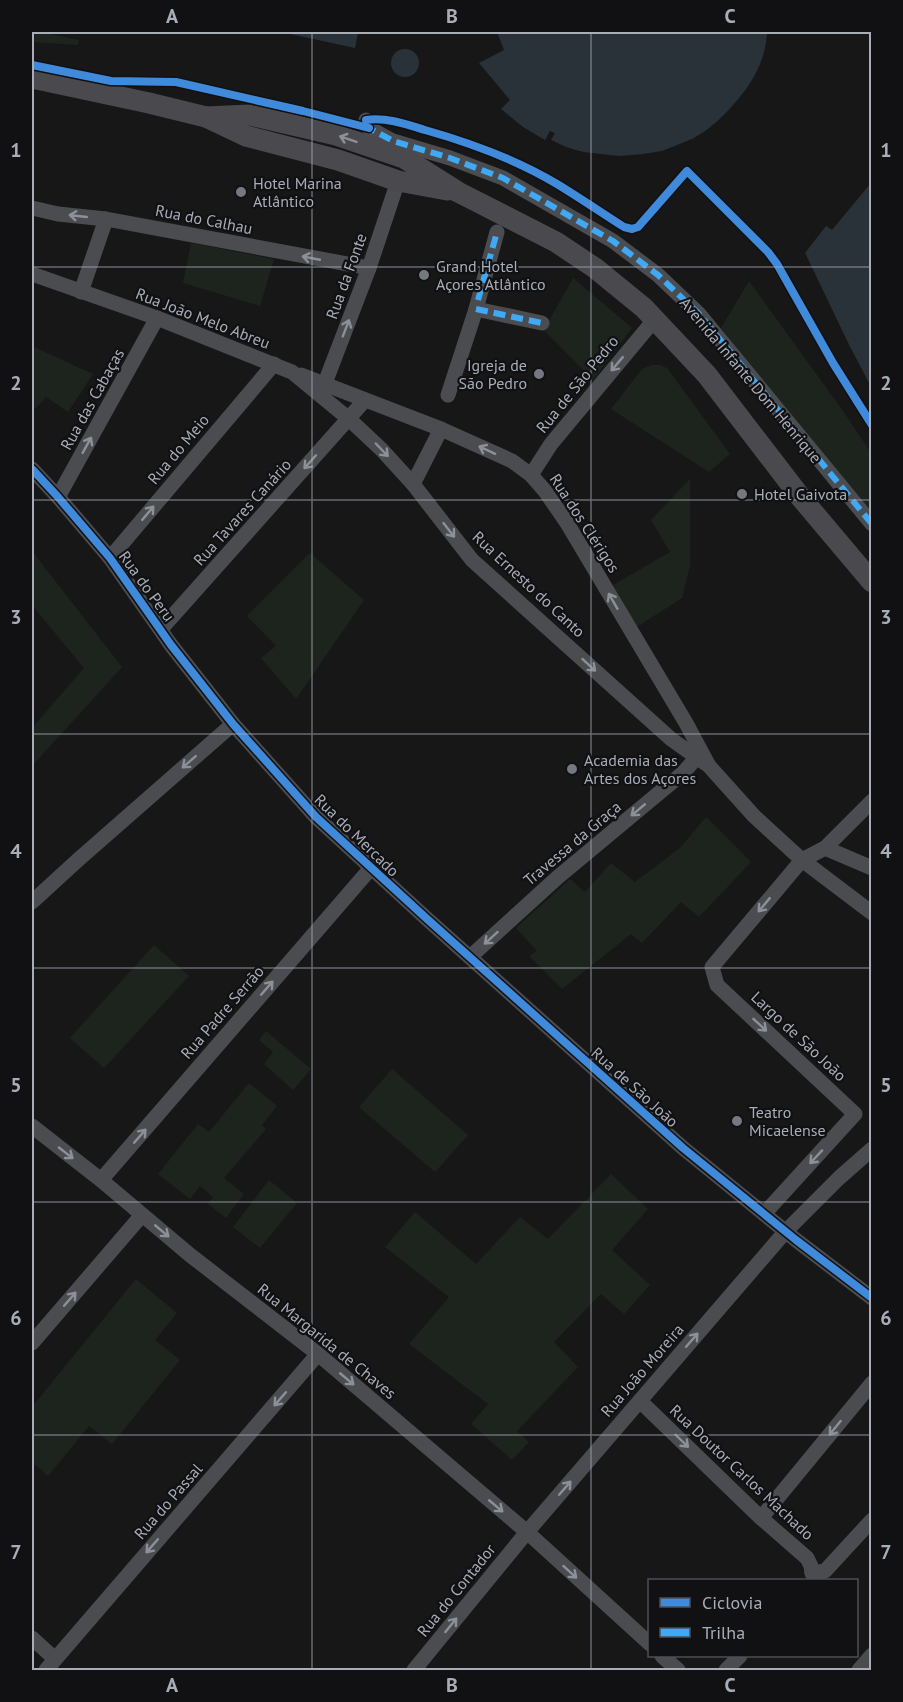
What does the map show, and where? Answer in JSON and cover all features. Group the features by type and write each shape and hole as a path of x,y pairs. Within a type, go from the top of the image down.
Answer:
{"main road":[{"path":"32,78 206,117"},
{"name":"Avenida Infante Dom Henrique","path":"206,117 250,115 336,135 404,158 458,192 556,242 595,268 655,319 707,375 802,499 872,582"},
{"name":"Avenida Infante Dom Henrique","path":"206,117 246,136 338,160 398,181 458,192"}],"street":[{"name":"Avenida Infante Dom Henrique","path":"366,120 369,128 393,141 450,158 503,178 614,241 658,275 699,314 872,524"},
{"name":"Rua da Fonte","path":"325,383 369,268 398,181"},
{"name":"Rua do Calhau","path":"32,208 58,214 106,219 369,268"},
{"path":"81,292 106,219"},
{"path":"448,395 497,232"},
{"name":"Rua João Melo Abreu","path":"32,274 157,318 292,372 349,418"},
{"path":"477,304 542,323"},
{"name":"Rua das Cabaças","path":"58,497 157,318"},
{"name":"Rua de São Pedro","path":"531,475 551,444 655,319"},
{"name":"Rua do Meio","path":"110,558 274,364"},
{"name":"Rua dos Clérigos","path":"292,372 441,429 512,461 531,475 567,523 686,723 703,762"},
{"name":"Rua Tavares Canário","path":"161,630 365,400"},
{"name":"Rua Ernesto do Canto","path":"349,418 413,484 472,560 671,739 703,762"},
{"path":"413,484 441,429"},
{"name":"Rua do Peru","path":"32,469 110,558 161,630 233,724"},
{"path":"671,739 682,736 686,723"},
{"path":"32,902 233,724"},
{"name":"Rua do Mercado","path":"233,724 316,817 470,957"},
{"path":"703,762 754,816 802,860 872,913"},
{"name":"Travessa da Graça","path":"470,957 558,878 683,773 703,762"},
{"path":"802,860 825,848 872,801"},
{"path":"825,848 872,868"},
{"name":"Largo de São João","path":"764,1214 855,1114 717,985 712,967 802,860"},
{"name":"Rua Padre Serrão","path":"101,1180 371,868"},
{"name":"Rua de São João","path":"470,957 683,1148 785,1232 872,1298"},
{"name":"Rua Margarida de Chaves","path":"32,1126 101,1180 190,1255 318,1354 527,1532 648,1642"},
{"name":"Rua João Moreira","path":"527,1532 785,1232 872,1149"},
{"path":"32,1343 142,1215"},
{"name":"Rua do Passal","path":"50,1665 318,1354"},
{"path":"761,1518 872,1383"},
{"name":"Rua Doutor Carlos Machado","path":"640,1401 761,1518 807,1558 811,1566 810,1577"},
{"path":"810,1577 825,1571 872,1520"},
{"name":"Rua do Contador","path":"414,1671 527,1532"},
{"path":"32,1638 50,1665"},
{"path":"859,1671 872,1655"},
{"path":"663,1657 678,1671"},
{"path":"726,1671 739,1657"}],"shaded area":[{"path":"32,32 79,40 78,45 32,42"},
{"path":"281,32 384,32 358,33 355,48"},
{"path":"497,32 767,32 762,59 750,83 726,112 702,133 667,150 627,156 607,156 569,148 551,140 555,133 550,131 545,140 523,127 501,109 510,100 479,63 504,50"},
{"path":"405,49 415,53 419,63 415,73 405,77 395,73 391,63 395,53"},
{"path":"871,183 871,387 805,253 826,226 832,230"},
{"path":"191,243 274,259 260,306 183,283"},
{"path":"573,278 632,328 593,380 544,330"},
{"path":"749,281 871,453 871,519 721,328"},
{"path":"32,346 93,374 68,412 46,397 32,412"},
{"path":"652,365 667,368 730,454 709,472 611,409 642,369"},
{"path":"690,479 690,565 682,598 635,628 613,585 670,552 651,520"},
{"path":"32,551 122,667 32,766 32,728 84,668 32,605"},
{"path":"310,553 364,600 296,699 261,658 276,646 247,616"},
{"path":"706,817 751,862 699,917 681,902 642,943 631,934 562,989 529,956 537,951 516,928 570,879 585,892 611,863 635,882 680,848"},
{"path":"154,945 189,976 104,1068 70,1038"},
{"path":"266,1031 311,1069 293,1090 264,1064 273,1052 259,1040"},
{"path":"392,1069 468,1135 435,1172 359,1107"},
{"path":"249,1083 277,1106 262,1125 266,1129 224,1178 244,1194 226,1218 208,1204 213,1197 200,1186 190,1199 158,1174 198,1124 209,1132"},
{"path":"611,1174 648,1209 612,1250 650,1285 624,1314 601,1294 554,1342 578,1367 517,1431 529,1442 512,1460 471,1424 488,1404 409,1344 449,1297 385,1247 415,1212 476,1264 520,1217 548,1239"},
{"path":"269,1180 297,1203 260,1248 233,1227"},
{"path":"136,1279 177,1313 155,1340 180,1360 112,1444 89,1426 48,1476 32,1462 32,1407"}],"pier":[{"path":"692,139 694,141 662,154 619,159 582,155 566,151 550,142 551,140 567,148 583,152 619,156 662,151"},
{"path":"805,253 872,390 846,346 803,255"}],"marked path":[{"path":"367,123 369,128 393,141 450,158 503,178 613,241 658,275 699,314 872,524"},
{"path":"478,300 497,232"},
{"path":"476,309 542,323"}],"cycle path":[{"path":"32,65 111,81 176,82 369,128"},
{"path":"366,120 381,119 403,123 493,153 542,175 624,227 632,229 638,227 687,171 768,252 777,264 833,363 872,425"},
{"path":"32,469 110,558 171,645 233,724 316,817 683,1148 796,1240 872,1298"}],"place":[{"name":"Hotel Marina Atlântico","path":"241,192"},
{"name":"Grand Hotel Açores Atlântico","path":"424,275"},
{"name":"Igreja de São Pedro","path":"539,374"},
{"name":"Hotel Gaivota","path":"742,494"},
{"name":"Academia das Artes dos Açores","path":"572,769"},
{"name":"Teatro Micaelense","path":"737,1121"}]}
